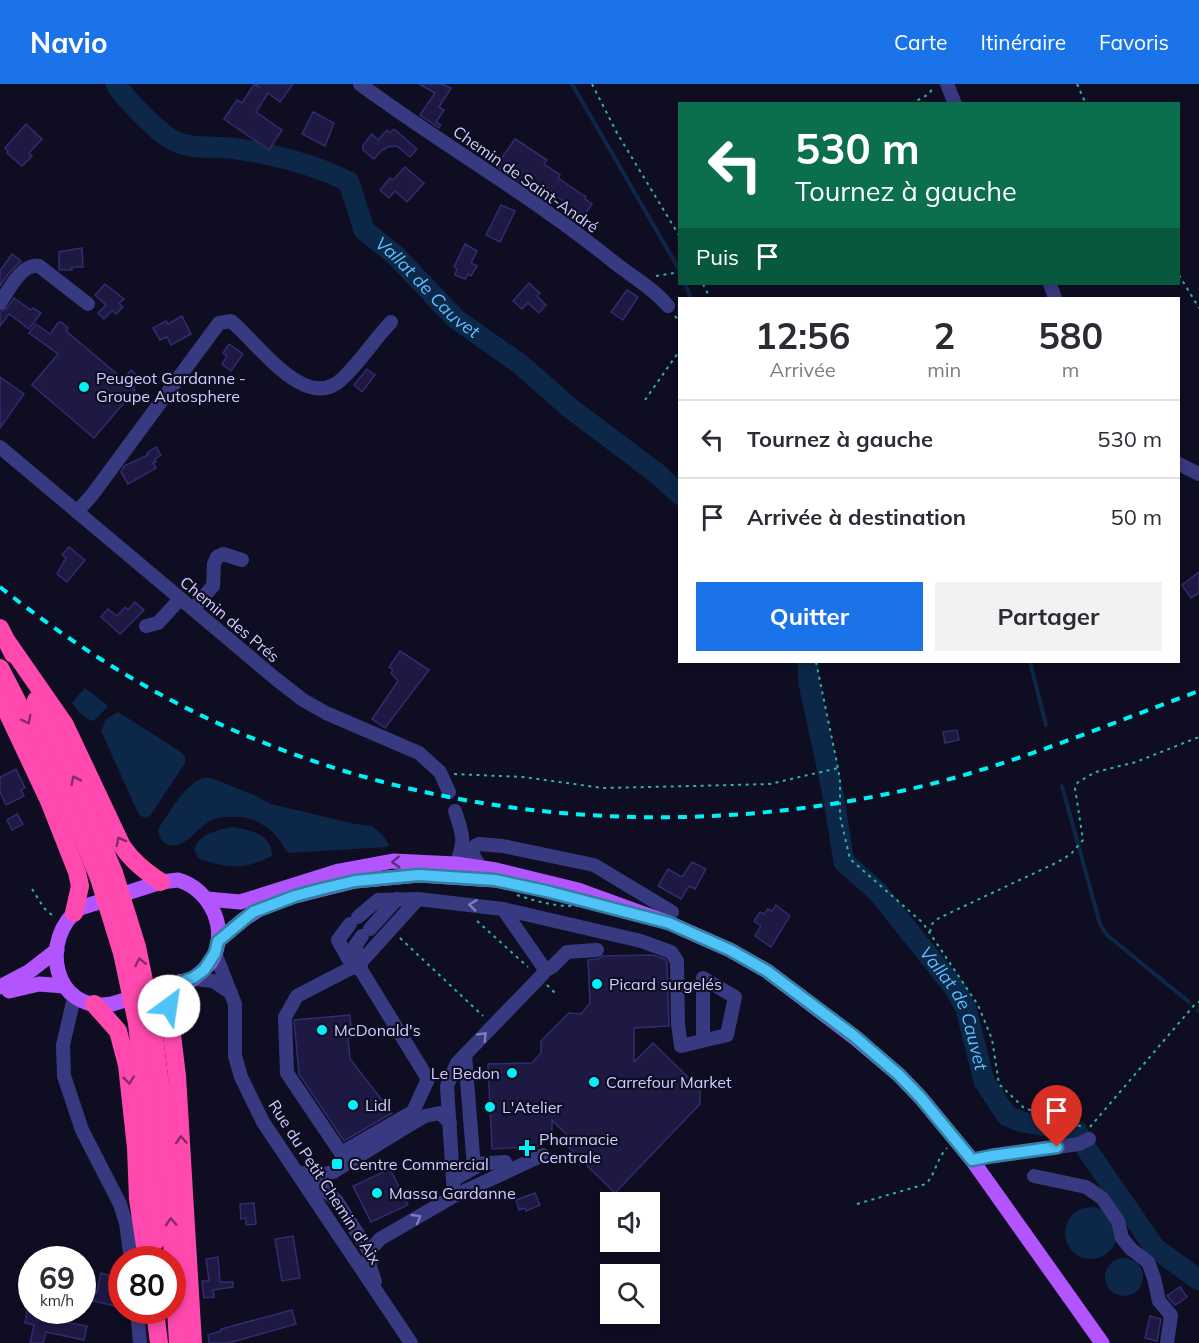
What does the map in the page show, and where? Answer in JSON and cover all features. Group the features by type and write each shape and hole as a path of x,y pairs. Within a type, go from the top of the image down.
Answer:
{"highway":[{"path":"4,636 97,826 107,875"},
{"path":"4,636 65,725 122,846 130,858 160,882"},
{"path":"0,668 107,875 137,947 145,1021 165,1126 178,1343"},
{"path":"0,697 49,801 77,872 80,886 70,919"},
{"path":"187,980 171,1001 169,1010 177,1076 193,1343"},
{"path":"94,1004 118,1031 127,1065 136,1148 138,1199 145,1246"},
{"path":"145,1021 147,1113 155,1246"},
{"path":"158,1324 160,1343"}],"main road":[{"path":"207,899 240,902 339,871 393,861 456,864 480,867 578,890 699,935 767,971 854,1036 899,1075 972,1160 1103,1342"},
{"path":"0,994 32,985 69,992 94,1004 112,1004 187,980 204,970 216,947 244,919 263,907 295,896 355,881 428,875 495,880 652,917"},
{"path":"69,992 57,969 57,950 70,919 80,908 160,882 178,880 185,882 194,886 207,899 215,913 216,947"},
{"path":"0,987 30,971 57,950"}],"street":[{"name":"Chemin de Saint-André","path":"360,84 491,172 598,249 660,297 668,306"},
{"path":"947,84 954,102"},
{"path":"0,303 27,267 39,266 88,304"},
{"path":"77,512 99,486 219,323 231,321 291,378 317,389 331,387 342,379 390,322"},
{"name":"Chemin des Prés","path":"0,447 303,700 326,713 419,753 432,763 446,785"},
{"path":"1180,464 1199,474"},
{"path":"193,609 213,586 214,564 217,557 223,554 242,560"},
{"path":"146,626 158,623 180,599"},
{"path":"455,811 464,838 456,864"},
{"path":"480,867 472,853 475,846 479,844 502,846 594,865 672,912"},
{"path":"358,966 355,946 397,899"},
{"path":"414,1111 341,1153 287,1073 285,1017 297,996 358,966 418,899"},
{"path":"406,1127 428,1079 358,966 338,940 354,921 378,900 418,899 503,909 641,941 671,952 677,961 678,1024 681,1046 703,1040"},
{"path":"503,909 544,968 542,974"},
{"name":"Rue du Petit Chemin d'Aix","path":"216,947 218,966 232,994 237,1016 235,1056 241,1077 263,1122 288,1159 322,1198 334,1228 411,1343"},
{"path":"454,1196 447,1086 457,1063 542,974 567,952 597,950"},
{"path":"187,980 213,981 232,994"},
{"path":"69,992 63,1045 64,1076 82,1130 120,1204 126,1223 129,1246"},
{"path":"453,1180 474,1168 465,1055"},
{"path":"309,1177 333,1172 425,1116 440,1113 450,1123"},
{"path":"990,1141 992,1156"},
{"path":"972,1160 1084,1142"},
{"path":"365,1245 380,1239 454,1196 543,1155"},
{"path":"322,1198 333,1180 357,1157"},
{"path":"288,1159 309,1177 322,1198"},
{"path":"473,1164 505,1162 508,1171"},
{"path":"1034,1176 1086,1187 1102,1198 1118,1221 1122,1238 1131,1249 1148,1262 1159,1301 1171,1315 1167,1343"},
{"path":"322,1198 336,1200 365,1245 382,1300"},
{"path":"138,1324 140,1343"}],"path":[{"path":"592,84 617,133 678,230"},
{"path":"914,102 929,94 936,84"},
{"path":"1077,84 1085,102"},
{"path":"674,274 678,273"},
{"path":"1180,277 1199,308"},
{"path":"645,400 678,353"},
{"path":"816,663 838,768 840,816 850,859 923,923 978,1005 992,1039 999,1084 1024,1108 1088,1129 1199,1002"},
{"path":"930,934 932,924 939,918 1058,862 1073,852 1083,840 1075,796 1078,782 1096,772 1136,762 1199,737"},
{"path":"446,785 451,775 463,774 524,777 603,788 770,784 838,768"},
{"path":"32,889 44,908 70,919"},
{"path":"513,893 538,902 567,906 581,905"},
{"path":"477,921 542,974 556,994"},
{"path":"400,938 493,1026"},
{"path":"857,1204 926,1184 933,1176 942,1153 956,1140"}],"water":[{"path":"85,688 107,707 94,721 88,719 72,703"},
{"path":"118,712 181,752 185,757 185,763 150,816 145,818 139,815 101,731 106,719"},
{"path":"203,778 211,778 271,804 372,826 382,834 389,845 387,847 288,853 273,832 258,822 242,817 214,819 179,844 165,843 160,838 158,829 183,793"},
{"path":"231,827 252,831 264,838 268,842 272,856 244,866 227,866 199,859 194,850 204,836"},
{"path":"1091,1207 1101,1209 1109,1215 1115,1223 1117,1233 1115,1243 1109,1251 1101,1257 1091,1259 1081,1257 1073,1251 1067,1243 1065,1233 1067,1223 1073,1215 1081,1209"},
{"path":"1124,1258 1138,1263 1143,1277 1138,1291 1124,1296 1110,1291 1105,1277 1110,1263"}],"building":[{"path":"254,84 260,88 255,84 293,84 280,102 268,93 256,112 282,130 269,150 224,119 237,100 242,103"},
{"path":"419,84 442,84 451,88 439,107 444,110 436,122 441,125 439,128 420,115 435,93"},
{"path":"313,112 334,123 325,146 302,134"},
{"path":"26,124 42,139 29,153 32,156 22,166 7,153 5,148"},
{"path":"394,129 417,149 410,157 397,146 383,149 374,159 363,150 363,145 372,134 378,140 387,130 390,133"},
{"path":"515,139 547,160 544,164 560,175 558,178 586,197 585,199 592,204 584,216 549,191 547,193 532,183 529,188 496,166"},
{"path":"405,167 424,183 407,202 395,191 389,198 380,190 390,178 393,180"},
{"path":"501,205 515,211 500,242 486,235"},
{"path":"465,244 477,251 471,263 477,266 471,276 468,274 465,279 455,275 457,269 454,267"},
{"path":"82,248 83,267 59,270 59,252"},
{"path":"12,254 21,261 0,286 0,271"},
{"path":"529,283 540,293 537,296 546,305 539,313 528,303 522,309 513,301"},
{"path":"105,284 124,299 119,303 123,307 116,314 112,311 104,319 98,313 106,305 95,295"},
{"path":"627,290 638,297 623,320 611,312"},
{"path":"14,298 31,310 33,308 41,313 29,329 9,314 0,326 0,312 7,308"},
{"path":"182,316 191,334 171,345 167,337 160,340 153,328 166,321 168,324"},
{"name":"Peugeot Gardanne - Groupe Autosphere","path":"61,322 68,328 66,331 123,379 131,370 141,379 133,388 135,390 94,438 32,385 58,354 29,333 36,324 50,334"},
{"path":"229,344 243,354 231,371 222,364 227,356 223,353"},
{"path":"367,369 375,375 362,392 354,385"},
{"path":"0,377 24,394 0,428"},
{"path":"156,447 161,455 153,463 156,468 128,484 121,472 124,466 148,455 147,453"},
{"path":"69,547 85,560 67,582 57,574 66,558 62,555"},
{"path":"1199,572 1199,593 1191,598 1182,585"},
{"path":"135,602 144,610 120,634 101,617 108,609 117,616 125,607 128,610"},
{"path":"400,651 429,670 385,728 372,719 398,681 389,667"},
{"path":"957,730 959,740 945,743 943,732"},
{"path":"16,769 25,788 21,790 24,796 6,805 0,792 0,777"},
{"path":"17,814 23,824 12,830 7,820"},
{"path":"692,862 706,869 695,889 689,886 681,899 658,886 668,869 682,877"},
{"path":"776,905 790,916 771,947 755,936 761,926 754,921 760,912 764,914 768,909 772,911"},
{"path":"653,955 665,959 667,962 669,1026 634,1028 634,1062 653,1043 700,1089 700,1104 616,1192 569,1148 581,1136 569,1137 552,1120 552,1138 542,1139 542,1146 492,1149 488,1064 532,1063 541,1053 541,1041 569,1013 581,1014 590,1003 588,960 603,956"},
{"path":"350,1015 351,1027 347,1028 350,1059 392,1113 344,1141 299,1074 294,1020"},
{"path":"390,1169 408,1205 371,1222 353,1186"},
{"path":"535,1193 540,1205 526,1211 525,1208 519,1210 516,1200"},
{"path":"254,1203 256,1224 246,1225 246,1218 241,1219 240,1204"},
{"path":"293,1236 300,1278 282,1281 275,1239"},
{"path":"218,1257 220,1282 233,1282 233,1287 213,1290 214,1297 204,1298 202,1281 209,1281 206,1259"},
{"path":"101,1273 108,1275 108,1304 96,1301"},
{"path":"1180,1287 1187,1297 1175,1305 1167,1296"},
{"path":"292,1310 296,1324 229,1343 209,1343 208,1335 221,1331 221,1329"},
{"path":"1150,1316 1161,1319 1157,1341 1145,1338"},
{"path":"30,1324 87,1326 84,1340 46,1332 43,1343 30,1343 34,1325"}],"waterway":[{"name":"Vallat de Cauvet","path":"116,84 150,122 165,135 185,145 230,148 275,156 321,170 349,182 364,230 395,255 456,319 520,364 570,408 659,475 678,493"},
{"path":"572,84 678,268"},
{"path":"685,285 691,297"},
{"name":"Vallat de Cauvet","path":"808,663 809,684 833,794 844,862 877,891 956,990 966,1009 984,1081 1007,1116 1022,1122 1077,1131 1088,1151 1155,1248 1199,1280"},
{"path":"1030,663 1046,725"},
{"path":"1062,786 1100,924 1107,935 1189,1002"}],"railway":[{"path":"0,587 60,632 123,673 155,692 257,740 337,769 420,791 503,806 588,815 674,817 759,813 843,802 927,785 962,776 1064,742 1199,691"}],"place":[{"name":"Peugeot Gardanne - Groupe Autosphere","path":"84,387"},
{"name":"Picard surgelés","path":"597,984"},
{"name":"McDonald's","path":"322,1030"},
{"name":"Le Bedon","path":"512,1073"},
{"name":"Carrefour Market","path":"594,1082"},
{"name":"Lidl","path":"353,1105"},
{"name":"L'Atelier","path":"490,1107"},
{"name":"Pharmacie Centrale","path":"527,1148"},
{"name":"Centre Commercial","path":"337,1164"},
{"name":"Massa Gardanne","path":"377,1193"}],"route":[{"path":"169,1006 181,982 193,978 204,970 215,953 218,941 253,912 263,907 321,889 355,881 388,877 419,875 495,880 652,917 699,935 767,971 854,1036 899,1075 972,1160 1057,1147"}]}
